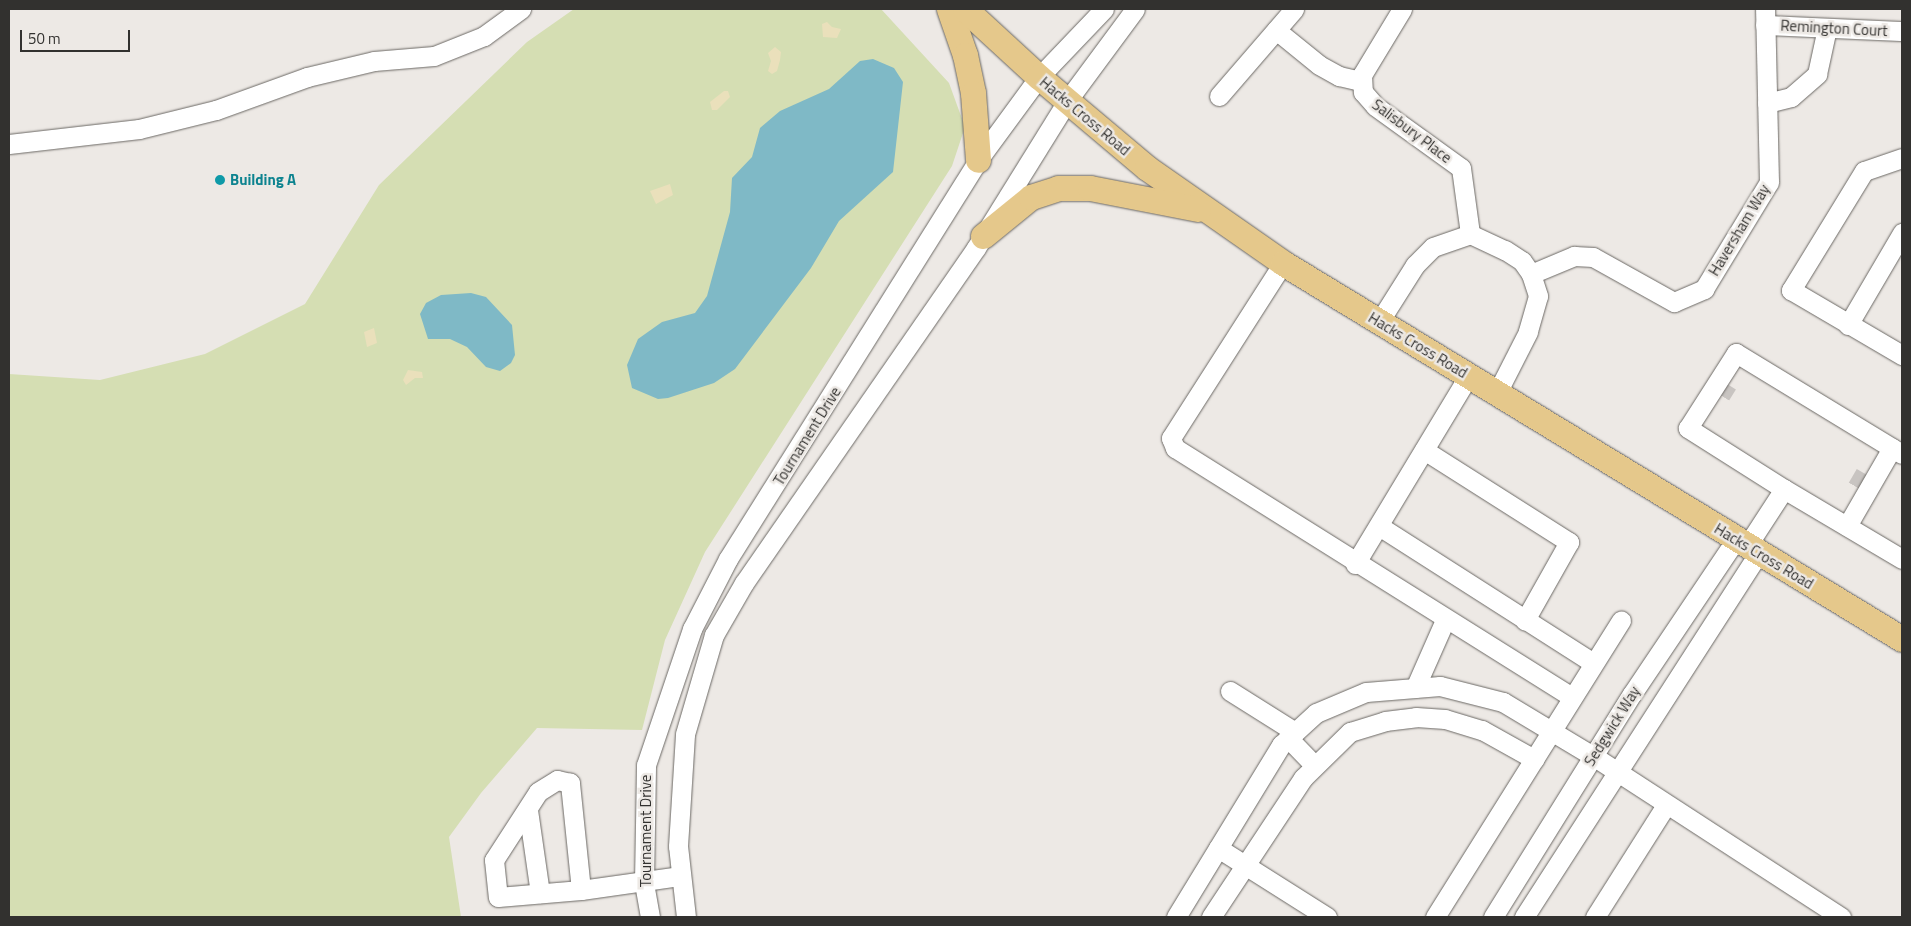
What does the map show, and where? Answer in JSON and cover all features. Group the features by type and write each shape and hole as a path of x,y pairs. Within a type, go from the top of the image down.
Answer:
{"main road":[{"path":"949,9 973,93 978,160"},
{"name":"Hacks Cross Road","path":"965,9 1039,77 1147,168 1283,262 1379,322 1498,391 1747,546 1902,639"},
{"path":"983,236 1031,197 1058,188 1090,188 1208,211"}],"street":[{"path":"9,144 140,129 216,110 307,77 374,61 434,56 484,36 522,9"},
{"name":"Tournament Drive","path":"650,917 644,882 646,765 692,629 728,559 978,160 1039,77 1104,9"},
{"name":"Tournament Drive","path":"686,917 679,876 685,734 714,634 744,583 983,236 1067,101 1135,9"},
{"path":"1219,96 1294,9"},
{"path":"1276,30 1319,66 1339,76 1361,81 1402,9"},
{"name":"Remington Court","path":"1765,17 1827,28 1902,31"},
{"name":"Haversham Way","path":"1531,274 1574,256 1593,257 1674,302 1704,289 1769,182 1765,17"},
{"path":"1767,103 1791,97 1817,74 1827,28"},
{"name":"Salisbury Place","path":"1361,81 1362,92 1375,106 1461,168 1470,234"},
{"path":"1902,158 1864,171 1791,290 1902,355"},
{"path":"1848,325 1902,233"},
{"path":"1379,322 1415,265 1433,247 1470,234 1506,250 1522,261 1531,274 1538,296 1537,310 1498,391"},
{"path":"1283,262 1172,438 1175,448 1355,564 1572,697"},
{"path":"1893,455 1736,353 1725,382 1702,406 1688,428 1784,489 1902,559"},
{"path":"1355,564 1469,375"},
{"path":"1702,406 1725,382"},
{"path":"1424,450 1569,542 1525,620"},
{"path":"1858,507 1854,493 1869,466 1893,455"},
{"path":"1847,526 1893,455"},
{"path":"1747,546 1784,489"},
{"path":"1379,526 1594,663"},
{"name":"Sedgwick Way","path":"1493,917 1593,756 1747,546"},
{"name":"Sedgwick Way","path":"1524,917 1617,771 1747,546"},
{"path":"1415,688 1445,620"},
{"path":"1435,917 1621,620"},
{"path":"1176,917 1281,745 1316,713 1366,692 1440,686 1503,702 1617,771 1666,805 1841,917"},
{"path":"1230,691 1292,735 1314,765"},
{"path":"1211,917 1314,765 1350,732 1385,721 1416,717 1445,719 1482,730 1534,759"},
{"path":"581,890 570,782 557,780 538,792 494,860 498,897 581,890 679,876"},
{"path":"1595,917 1666,805"},
{"path":"528,810 540,894"},
{"path":"1218,848 1327,917"}],"green space":[{"path":"574,9 881,9 949,83 965,127 952,166 705,552 665,640 642,730 537,728 481,793 449,837 461,917 9,917 9,374 100,380 205,354 305,304 379,185 527,42"}],"sand":[{"path":"827,22 832,27 841,29 837,38 823,37 822,24"},
{"path":"775,47 781,52 777,71 772,74 768,71 771,61 768,53"},
{"path":"724,91 728,91 730,97 717,110 712,110 710,102"},
{"path":"670,184 673,195 656,204 650,191"},
{"path":"374,328 377,343 367,347 364,332"},
{"path":"408,370 422,372 423,378 415,378 406,385 403,380"}],"water":[{"path":"873,59 894,68 903,82 893,172 839,221 811,268 735,369 714,383 668,398 658,399 632,388 627,365 638,339 662,322 695,313 707,296 730,212 732,178 752,157 760,128 780,111 829,89 860,61"},
{"path":"471,293 486,297 512,325 515,355 511,363 500,371 486,367 467,347 450,339 428,339 420,314 426,303 441,295"}],"tunnel":[{"path":"1721,395 1728,384"},
{"path":"1857,487 1865,473"}],"place":[{"name":"Building A","path":"220,180"}]}
